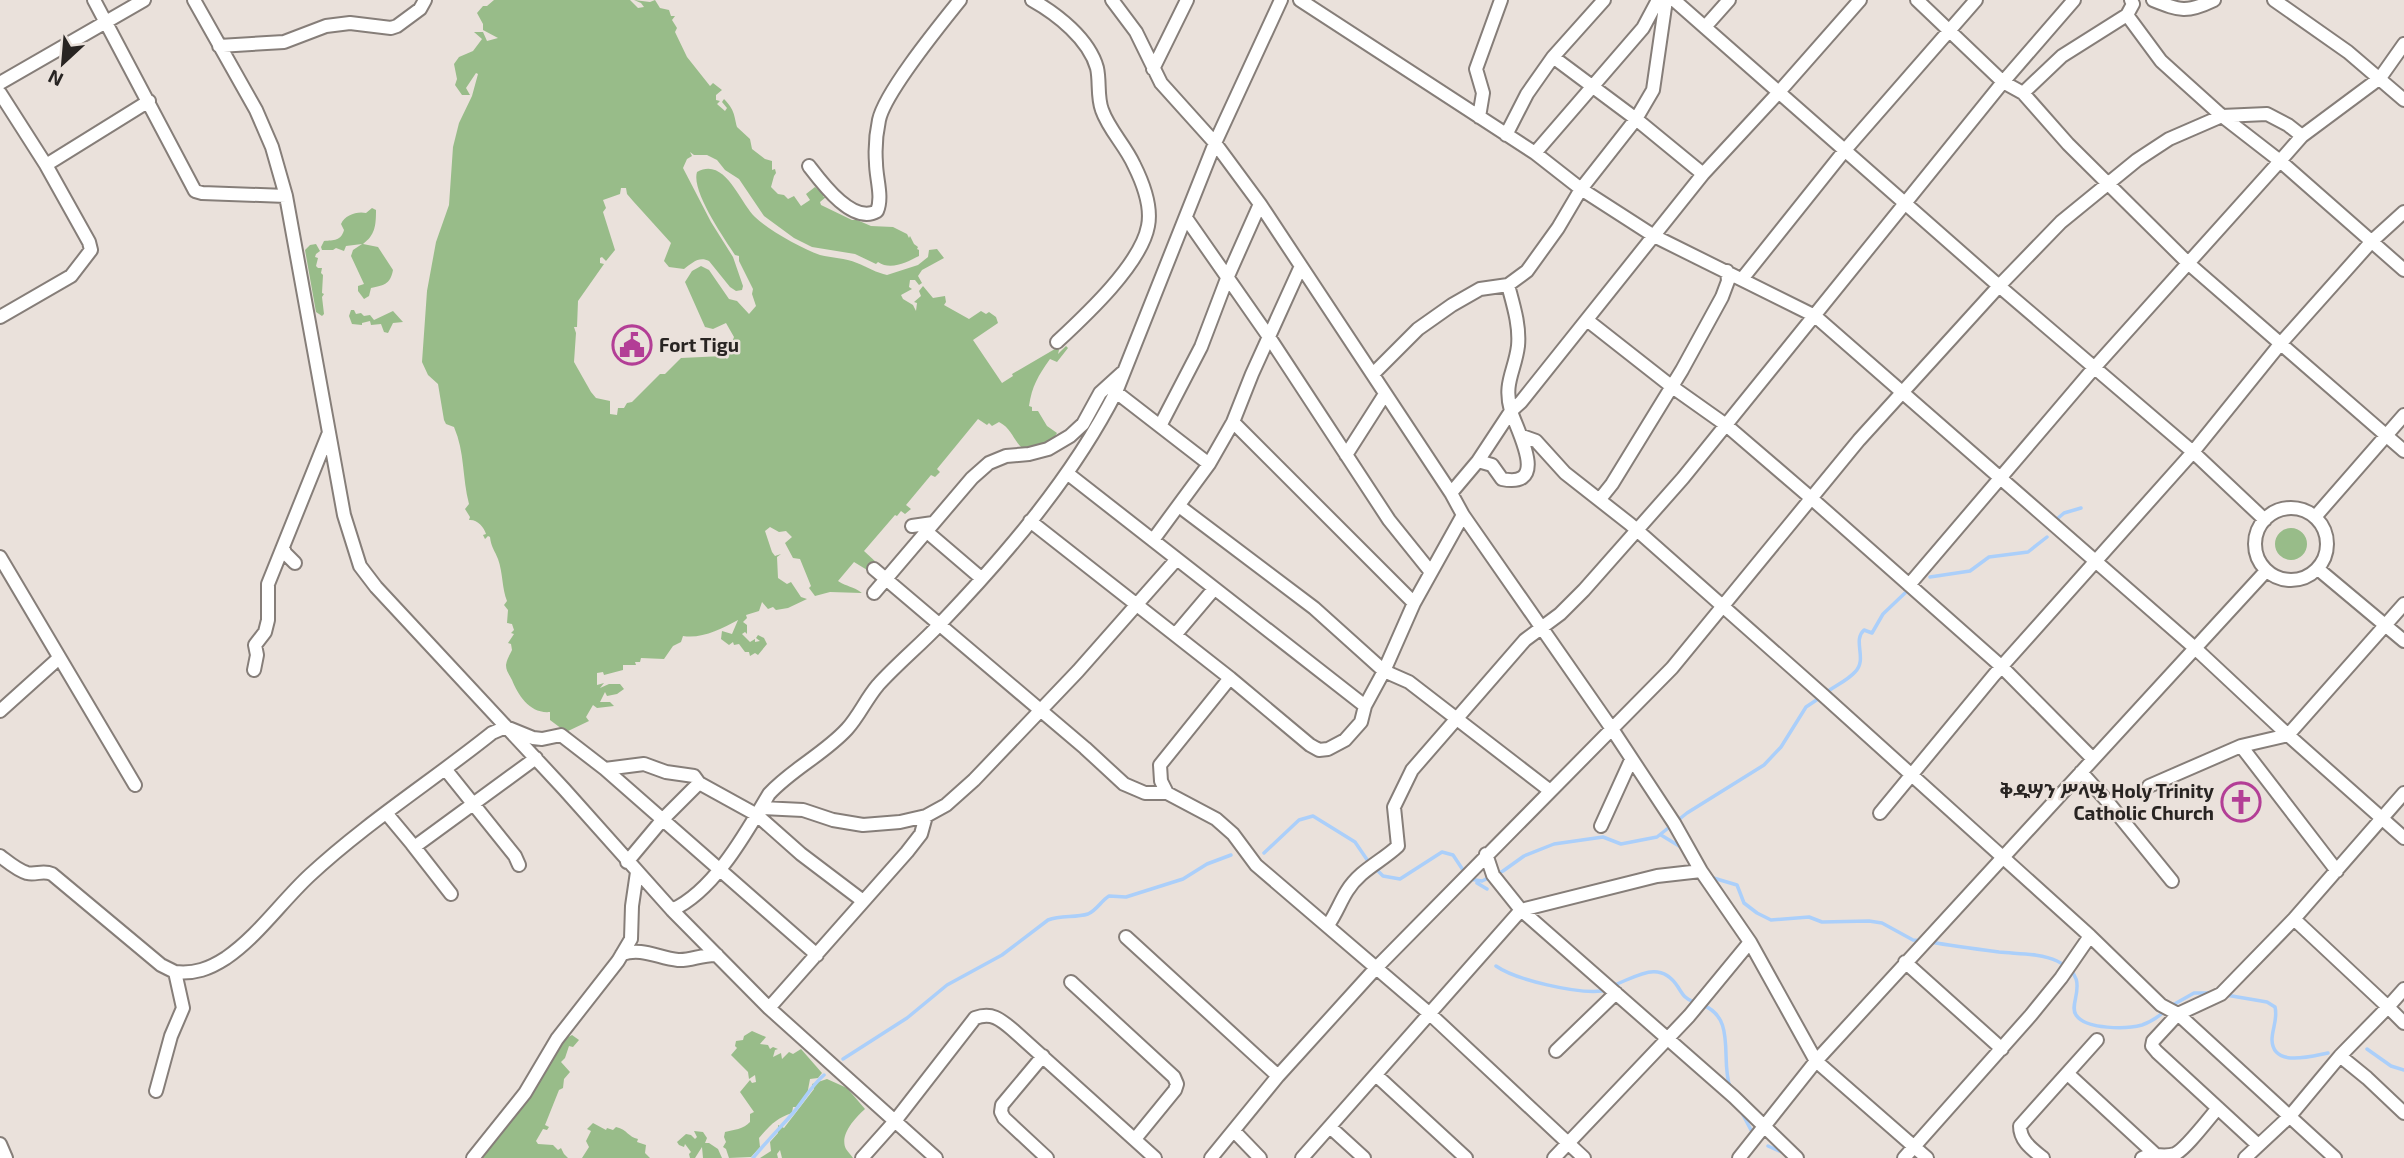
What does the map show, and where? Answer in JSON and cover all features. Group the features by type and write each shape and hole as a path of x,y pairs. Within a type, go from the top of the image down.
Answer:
{"street":[{"path":"94,0 195,191 286,196"},
{"path":"0,83 144,0"},
{"path":"194,0 262,122 272,147 286,196 344,515 360,566 376,587 536,758 672,910 769,1008 936,1158"},
{"path":"219,46 284,42 326,26 350,23 391,28 420,9 425,0"},
{"path":"809,166 824,186 848,207 860,214 869,215 877,211 879,200 876,164 879,121 883,108 915,59 960,0"},
{"path":"1032,0 1053,12 1090,50 1097,68 1101,107 1134,163 1144,187 1148,207 1148,225 1142,246 1094,307 1057,342"},
{"path":"1112,0 1136,32 1153,69 1172,97 1215,143 1260,204 1463,515 1612,729 1674,823 1701,871 1750,942 1816,1061 1927,1158"},
{"path":"1153,69 1187,0"},
{"path":"672,910 688,903 720,868 778,785 822,752 848,728 878,686 981,578 1067,473 1116,392 1215,143 1281,0"},
{"path":"1300,0 1535,153 1581,189 1654,236 1815,316 2196,649 2404,838"},
{"path":"1479,117 1483,93 1476,69 1501,0"},
{"path":"1506,135 1527,94 1553,57 1604,0"},
{"path":"1535,153 1643,28 1658,0"},
{"path":"1373,374 1418,329 1452,304 1480,289 1508,285 1527,271 1558,228 1581,189 1636,119 1653,90 1666,0"},
{"path":"1674,0 2094,369 2193,452 2265,520"},
{"path":"1705,27 1729,0"},
{"path":"1451,493 1478,461 1511,411 1703,174 1860,0"},
{"path":"1917,0 2003,82 2023,93 2068,144 2189,264 2404,451"},
{"path":"1600,499 1612,484 1671,386 1726,289 1741,278 1845,150 1976,0"},
{"path":"1328,925 1347,890 1376,861 1389,855 1398,846 1394,807 1412,770 1525,640 1560,614 1636,531 1726,425 2003,82 2074,0"},
{"path":"2153,0 2187,11 2214,0"},
{"path":"2274,0 2348,52 2404,100"},
{"path":"2023,93 2062,56 2133,5 2161,61 2404,270"},
{"path":"1909,585 2094,369 2302,136 2380,78 2404,44"},
{"path":"1553,57 1636,119 1703,174"},
{"path":"0,93 46,165 91,250 71,276 0,317"},
{"path":"46,165 149,101"},
{"path":"1211,1158 1278,1076 1376,968 1672,668 1859,440 2061,222 2137,160 2169,139 2222,116 2267,114 2302,136"},
{"path":"1160,426 1201,346 1260,204"},
{"path":"1880,813 2002,667 2193,452 2281,343 2372,241 2404,212"},
{"path":"1186,218 1228,276 1389,520 1430,571"},
{"path":"1153,540 1209,464 1233,422 1301,266"},
{"path":"1726,289 1727,271"},
{"path":"1478,461 1492,465 1502,479 1518,479 1524,474 1529,457 1514,423 1507,397 1508,381 1518,346 1517,324 1508,285"},
{"path":"1587,320 1726,425 1811,498 2002,667 2093,759"},
{"path":"874,593 972,478 989,463 1006,456 1048,449 1070,436 1083,424 1100,393 1125,370"},
{"path":"1116,392 1209,464"},
{"path":"1346,455 1385,394"},
{"path":"2315,517 2404,415"},
{"path":"1233,422 1414,603"},
{"path":"254,670 257,655 254,645 265,632 268,620 268,584 328,435"},
{"path":"1522,436 1536,441 1566,472 1723,607 2090,936 2161,1005 2178,1014 2335,1158"},
{"path":"1067,473 1365,706"},
{"path":"1179,506 1314,608 1384,671 1409,682 1549,790"},
{"path":"2295,508 2315,517 2322,526 2327,548 2318,569 2298,580 2276,578 2266,571 2255,552 2258,529 2265,520 2283,509 2295,508"},
{"path":"1030,521 1319,750 1328,749 1345,740 1361,722 1365,706 1384,671 1414,603 1463,515"},
{"path":"912,526 930,527 981,578"},
{"path":"283,547 285,554 295,563"},
{"path":"759,811 803,810 833,820 863,825 900,822 926,816 946,805 974,780 1177,560"},
{"path":"2,564 135,785"},
{"path":"874,569 1124,784 1145,793 1167,793 1216,819 1233,834 1256,865 1430,1014 1584,1158"},
{"path":"2318,569 2404,641"},
{"path":"1740,1158 1816,1061 2266,571"},
{"path":"1175,635 1214,589"},
{"path":"2149,786 2241,746 2288,735 2404,604"},
{"path":"0,711 59,658"},
{"path":"1167,793 1161,781 1160,765 1230,678"},
{"path":"0,856 27,873 46,871 52,874 162,965 176,972 202,971 227,957 255,933 309,876 492,733 506,727 533,738 561,735 605,769 817,955"},
{"path":"2241,746 2337,871"},
{"path":"415,847 536,758"},
{"path":"1601,826 1631,760"},
{"path":"605,769 643,764 666,772 690,775 699,783 759,811 801,854 863,901"},
{"path":"446,770 515,856 519,865"},
{"path":"2081,772 2108,801 2172,881"},
{"path":"627,862 663,819 699,783"},
{"path":"2258,1145 2152,1046 2154,1041 2178,1014 2221,994 2294,919 2404,793"},
{"path":"387,814 451,894"},
{"path":"769,1008 921,834 926,816"},
{"path":"1486,854 1493,875 1521,910 1765,1126 1797,1158"},
{"path":"1302,1158 1521,910 1657,876 1701,871"},
{"path":"473,1158 525,1093 557,1039 631,939 637,872"},
{"path":"2294,919 2404,1023"},
{"path":"1904,1158 2002,1049 2061,978 2090,936"},
{"path":"1126,937 1278,1076"},
{"path":"1554,1158 1689,1016 1750,942"},
{"path":"622,954 633,950 678,960 705,954 717,955"},
{"path":"1905,962 2002,1049"},
{"path":"156,1091 183,1008 176,972"},
{"path":"1070,982 1174,1077 1177,1084 1135,1139"},
{"path":"1556,1051 1610,988"},
{"path":"2245,1158 2290,1116 2340,1056 2404,989"},
{"path":"862,1158 895,1121 975,1018 986,1014 1001,1020 1155,1158"},
{"path":"2043,1158 2020,1135 2020,1126 2097,1040"},
{"path":"1043,1056 1002,1105 1001,1112 1004,1118 1047,1158"},
{"path":"2340,1056 2368,1078 2404,1113"},
{"path":"2068,1074 2157,1156"},
{"path":"1376,1075 1457,1155"},
{"path":"2142,1158 2148,1155 2164,1157 2176,1154 2218,1108"},
{"path":"1330,1127 1364,1158"},
{"path":"1234,1131 1260,1158"},
{"path":"0,1144 6,1158"}],"green space":[{"path":"494,0 630,0 638,8 644,7 634,0 655,0 660,8 669,10 671,16 675,16 672,20 677,28 675,32 687,57 710,86 713,83 722,90 716,95 716,100 720,101 717,104 725,111 727,108 722,102 724,99 732,110 737,127 750,139 752,149 772,161 772,170 775,169 776,173 771,187 778,194 788,199 794,196 801,206 810,200 806,194 815,187 826,197 820,202 821,205 871,226 893,227 907,234 909,238 910,236 919,250 919,256 899,265 888,266 878,262 876,264 855,254 812,247 794,238 764,216 739,179 725,170 717,160 690,152 692,156 687,159 683,168 733,257 743,286 742,290 736,291 709,261 702,259 684,269 669,267 664,261 671,243 627,194 626,188 621,188 620,194 603,200 606,208 603,212 615,250 606,261 600,258 600,263 604,264 578,301 577,327 574,327 574,362 596,398 610,401 610,414 617,415 618,408 624,408 627,403 632,402 660,374 665,374 681,358 729,357 734,337 726,323 713,329 705,327 685,282 692,271 701,266 709,270 729,299 737,301 749,314 756,306 753,289 739,256 735,255 717,226 699,191 697,172 707,169 716,170 724,176 761,222 786,239 820,255 852,261 887,275 918,265 928,257 929,250 937,249 944,258 922,270 918,276 922,283 919,285 915,280 910,280 909,287 912,289 901,295 916,311 917,303 914,302 921,296 919,291 923,286 933,298 945,296 944,305 969,319 981,311 996,317 998,323 973,340 1002,383 1013,376 1012,374 1060,346 1058,354 1066,346 1068,348 1057,362 1050,359 1034,387 1029,406 1032,411 1038,411 1047,426 1057,433 1051,441 1025,450 1004,425 999,422 992,426 989,423 987,425 978,419 937,469 940,472 935,477 931,475 906,505 911,509 905,514 901,511 895,515 864,551 877,563 877,576 854,562 838,581 862,593 830,592 815,596 809,588 811,586 800,559 793,558 785,543 792,537 786,531 779,532 770,527 765,531 772,552 775,556 781,554 777,557 778,578 787,584 791,582 801,597 807,599 788,608 776,610 773,607 768,609 762,602 759,611 746,615 747,618 743,622 747,625 747,634 742,634 750,642 755,639 755,642 760,641 756,638 758,635 764,638 767,644 758,655 755,653 750,656 739,644 734,645 733,642 729,645 721,639 722,631 732,634 738,620 704,635 683,636 681,642 673,646 664,659 641,658 640,662 635,662 636,665 623,665 623,670 604,675 603,672 597,673 597,685 604,683 600,688 609,684 620,684 624,689 607,696 605,692 600,702 610,702 614,706 597,708 593,705 586,717 589,721 566,732 550,720 550,712 536,710 526,702 507,671 506,663 512,650 511,644 508,643 514,630 512,624 507,623 508,610 504,605 507,601 500,564 490,537 485,539 482,526 469,520 465,509 469,504 458,436 454,427 446,424 444,420 438,384 428,375 422,362 427,291 436,242 449,205 453,147 478,74 476,73 466,88 470,95 462,95 455,85 457,79 454,64 459,57 473,51 482,39 474,32 483,32 487,41 498,38 483,30 477,13"},
{"path":"372,208 376,210 374,230 363,244 378,247 393,270 388,281 371,288 369,296 364,299 358,286 364,284 351,256 353,250 362,244 346,246 344,251 336,248 322,250 321,247 324,241 341,236 344,230 341,224 345,218 355,213 366,213"},
{"path":"316,244 320,251 315,257 318,258 316,266 322,268 323,275 322,316 316,312 305,250"},
{"path":"351,310 356,314 370,315 374,320 393,311 403,322 393,323 388,333 384,332 381,324 371,325 370,321 362,325 352,324 349,316"},
{"path":"2291,528 2302,533 2307,544 2302,555 2291,560 2280,555 2275,544 2280,533"},
{"path":"752,1031 766,1037 760,1044 768,1045 770,1049 778,1049 773,1057 781,1053 782,1059 789,1052 793,1054 801,1049 822,1073 818,1078 810,1079 807,1095 797,1107 793,1107 792,1113 774,1122 759,1138 760,1147 751,1157 729,1158 723,1147 726,1142 725,1132 748,1124 750,1114 754,1112 740,1092 750,1080 752,1083 756,1082 755,1075 749,1079 748,1072 731,1055 737,1048 736,1041 743,1040 744,1036"},
{"path":"572,1035 579,1040 573,1047 569,1046 561,1062 570,1072 564,1079 563,1088 559,1090 545,1125 549,1127 547,1130 543,1129 536,1141 538,1144 553,1145 558,1150 561,1148 568,1158 479,1158 557,1043"},
{"path":"827,1079 847,1088 865,1109 846,1133 844,1144 853,1158 782,1158 780,1150 778,1158 760,1158 771,1151 770,1142 778,1133 778,1125 784,1128 814,1089 812,1084"},
{"path":"593,1123 606,1130 620,1128 638,1139 637,1142 646,1145 645,1153 650,1158 582,1158 589,1147 586,1141 591,1131 587,1129"},
{"path":"694,1131 703,1132 707,1138 705,1143 718,1149 722,1158 703,1158 702,1147 695,1158 690,1158 691,1152 685,1144 684,1147 677,1142 686,1134 695,1139 697,1137"}],"waterway":[{"path":"2057,519 2064,513 2081,508"},
{"path":"1930,577 1970,571 1989,557 2028,552 2047,537"},
{"path":"1827,692 1859,667 1861,634 1864,630 1872,633 1883,614 1905,593"},
{"path":"1469,879 1482,881 1503,871 1524,856 1554,844 1603,837 1621,844 1657,837 1687,813 1764,765 1781,747 1806,707 1821,697"},
{"path":"1264,853 1299,820 1313,816 1355,842 1370,864"},
{"path":"1661,835 1684,849"},
{"path":"1376,869 1383,876 1400,879 1442,852 1453,855 1465,873"},
{"path":"843,1059 907,1018 947,985 1002,955 1048,920 1088,914 1109,896 1126,897 1183,879 1207,864 1231,855"},
{"path":"1710,877 1737,885 1744,903 1771,920 1809,917 1822,922 1869,921 1882,923 1913,940 1923,941"},
{"path":"1477,883 1487,889"},
{"path":"1930,942 2036,955 2057,961 2068,968 2077,982 2074,1004 2076,1015 2081,1020 2097,1026 2117,1028 2142,1025 2165,1011"},
{"path":"1496,966 1547,985 1602,991"},
{"path":"1617,984 1641,974 1657,972 1671,979 1684,996 1694,1002"},
{"path":"2171,1006 2194,993 2212,993"},
{"path":"2226,995 2267,1002 2275,1007 2272,1040 2274,1049 2279,1054 2304,1058 2328,1053"},
{"path":"1702,1005 1713,1011 1724,1029 1730,1087"},
{"path":"2367,1049 2391,1066 2404,1070"},
{"path":"753,1158 824,1075"},
{"path":"1739,1107 1751,1130"},
{"path":"1768,1146 1786,1154"}],"place":[{"name":"Fort Tigu","path":"632,345"},
{"name":"ቅዱሣን ሥላሤ Holy Trinity Catholic Church","path":"2241,802"}]}
